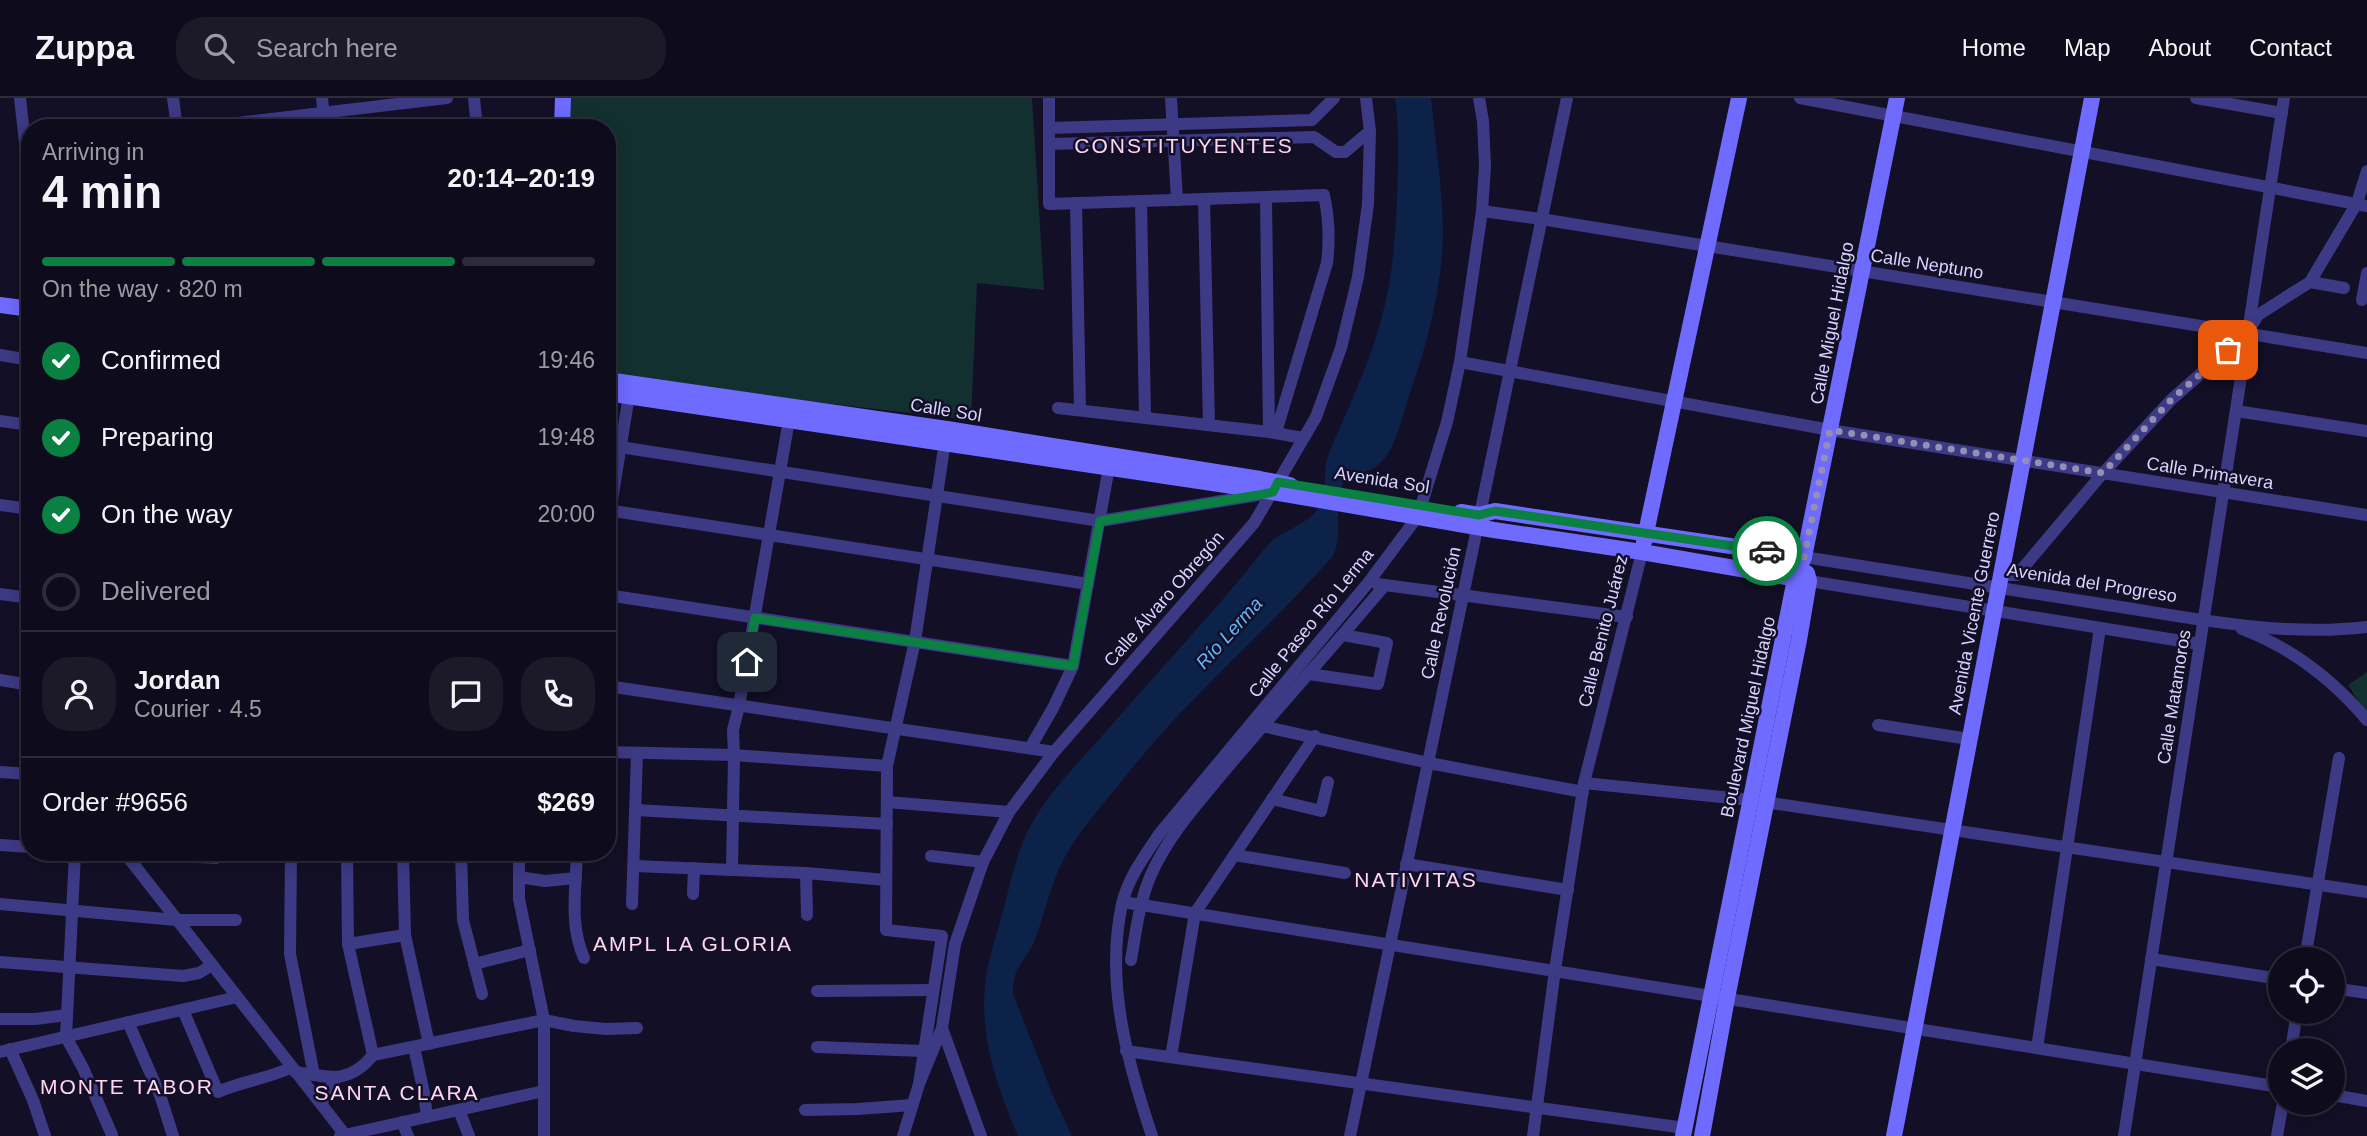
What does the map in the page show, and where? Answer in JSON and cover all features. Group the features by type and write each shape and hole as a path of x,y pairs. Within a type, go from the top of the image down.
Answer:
{"street":[{"path":"20,98 23,119"},
{"path":"173,98 176,119"},
{"path":"322,98 324,119"},
{"path":"272,119 447,98"},
{"path":"474,98 476,119"},
{"path":"562,119 563,98"},
{"path":"1049,98 1049,204 1324,195 1329,240 1327,263 1273,432"},
{"path":"1171,98 1177,200"},
{"path":"1049,128 1312,120 1334,98"},
{"name":"Calle Álvaro Obregón","path":"919,1084 942,1028 955,944 983,862 1009,812 1054,751 1282,488 1303,438 1316,417 1340,348 1358,277 1367,204 1370,131 1366,98"},
{"name":"Calle Paseo Río Lerma","path":"1152,1136 1126,1051 1114,964 1122,902 1138,866 1160,833 1368,583 1420,511 1447,422 1460,362 1482,211 1485,166 1479,98"},
{"name":"Calle Revolución","path":"1350,1136 1567,98"},
{"name":"Calle Benito Juárez","path":"1533,1136 1555,970 1584,788 1642,552 1739,98"},
{"path":"1800,98 2362,205"},
{"name":"Calle Miguel Hidalgo","path":"1804,557 1897,98"},
{"name":"Avenida Vicente Guerrero","path":"1894,1136 2092,98"},
{"path":"2196,98 2282,113"},
{"name":"Calle Matamoros","path":"2124,1136 2284,98"},
{"path":"1312,120 1314,137"},
{"path":"1049,144 1314,137 1336,152 1345,152 1370,131"},
{"path":"2000,581 2017,575 2103,473 2172,399 2246,334 2259,315 2310,282 2362,205 2367,171"},
{"path":"1266,197 1273,432"},
{"path":"1204,199 1209,425"},
{"path":"1141,201 1145,417"},
{"path":"1076,203 1080,410"},
{"name":"Calle Neptuno","path":"1482,211 2367,353"},
{"path":"2362,300 2367,273"},
{"path":"2310,282 2344,288"},
{"path":"0,294 21,297"},
{"path":"0,305 21,308"},
{"path":"0,355 21,358"},
{"name":"Calle Primavera","path":"1460,362 1830,430 2367,515"},
{"name":"Calle Sol","path":"616,384 630,390 789,420 946,436 1109,467 1282,488"},
{"path":"616,473 630,390"},
{"name":"Calle Sol","path":"616,392 630,390 1282,488"},
{"path":"1058,408 1273,432 1303,438"},
{"path":"2236,411 2367,430"},
{"path":"732,870 733,730 789,420"},
{"path":"0,421 21,424"},
{"path":"903,1136 919,1084 942,936 886,930 887,766 915,641 946,436"},
{"path":"616,446 1100,521 1282,488"},
{"path":"1030,748 1054,708 1073,666 1109,467"},
{"name":"Avenida Sol","path":"1282,488 1478,520"},
{"path":"0,505 21,508"},
{"path":"616,511 1088,584"},
{"name":"Avenida del Progreso","path":"1478,520 1495,511 1804,557 2000,581 2203,620 2271,628 2367,627"},
{"path":"1478,520 1494,530 2200,644"},
{"name":"Boulevard Miguel Hidalgo","path":"1702,1136 1758,801 1802,580 1804,557"},
{"path":"1131,960 1140,905 1167,845 1185,819 1262,726 1343,635 1381,584 1627,617"},
{"path":"0,594 21,597"},
{"path":"616,596 1073,666"},
{"path":"2225,622 2292,653 2322,674 2367,720"},
{"path":"2037,1048 2100,628"},
{"path":"1310,674 1378,684 1387,643 1343,635"},
{"path":"0,680 21,684"},
{"path":"616,687 1054,751"},
{"path":"1262,726 1429,762 1584,788 1758,801 2367,892"},
{"path":"1878,726 1969,738"},
{"path":"1171,1057 1195,913 1315,736"},
{"path":"616,752 734,755 887,766"},
{"path":"632,904 637,753"},
{"path":"2307,947 2339,758"},
{"path":"0,772 21,773"},
{"path":"1272,799 1321,811 1328,782"},
{"name":"Boulevard Miguel Hidalgo","path":"1684,1132 1710,995 1758,801"},
{"path":"887,802 1009,812"},
{"path":"636,810 887,824"},
{"path":"0,845 21,846"},
{"path":"1234,855 1345,873"},
{"path":"931,856 983,862"},
{"path":"75,861 66,1037 83,1068 112,1135"},
{"path":"130,861 344,1136 544,1091"},
{"path":"291,861 290,954 314,1075"},
{"path":"347,861 348,944 373,1055"},
{"path":"403,861 405,935 429,1044"},
{"path":"461,861 462,916 482,994"},
{"path":"519,861 519,899 544,1020 544,1136"},
{"path":"577,861 573,919 578,946 584,958"},
{"path":"1406,864 1568,890"},
{"path":"634,866 806,873 886,880"},
{"path":"693,894 694,868"},
{"path":"806,873 807,915"},
{"path":"519,877 545,881 576,878"},
{"path":"1122,902 2268,1085"},
{"path":"0,904 176,919 236,920"},
{"path":"348,944 405,935"},
{"path":"474,964 530,950"},
{"path":"2151,959 2268,977"},
{"path":"0,962 183,976 199,973 212,965"},
{"path":"817,991 933,990"},
{"path":"2345,990 2367,993"},
{"path":"46,1136 33,1100 5,1050 237,998"},
{"path":"183,1010 218,1092 239,1083 276,1074 291,1066 308,1045"},
{"path":"0,1019 68,1015"},
{"path":"291,1066 314,1075 336,1078 357,1071 373,1055 544,1020 574,1026 637,1028"},
{"path":"128,1022 155,1083 173,1136"},
{"path":"942,1028 981,1136"},
{"path":"414,1047 427,1117"},
{"path":"817,1047 923,1051"},
{"path":"1126,1051 1538,1107 1684,1132"},
{"path":"321,1104 336,1078"},
{"path":"2345,1098 2367,1101"},
{"path":"805,1110 912,1105"},
{"path":"459,1110 469,1136"},
{"path":"2277,1136 2281,1115"},
{"path":"402,1122 408,1136"}],"green space":[{"path":"568,98 1032,98 1044,290 977,283 971,420 616,379 616,119 568,119"},
{"path":"2367,672 2367,715 2348,685"}],"water":[{"name":"Río Lerma","path":"1395,98 1431,98 1443,218 1442,257 1434,310 1399,430 1388,454 1379,464 1346,478 1341,487 1338,537 1333,556 1163,732 1087,824 1065,857 1052,886 1033,945 1017,970 1013,994 1072,1136 1018,1136 991,1058 984,997 990,959 1020,850 1035,818 1067,776 1271,542 1309,518 1320,505 1324,493 1327,459 1371,351 1389,287 1397,198 1398,135"}],"way so far":[{"path":"1767,551 1804,557 1830,430 2103,473 2172,399 2228,350"}],"district":[{"name":"CONSTITUYENTES","path":"1184,145"},
{"name":"NATIVITAS","path":"1416,879"},
{"name":"AMPL LA GLORIA","path":"693,943"},
{"name":"MONTE TABOR","path":"127,1086"},
{"name":"SANTA CLARA","path":"397,1092"}],"route":[{"path":"747,662 755,618 1073,666 1100,521 1264,494 1273,492 1278,482 1479,515 1495,511 1767,551"}]}
